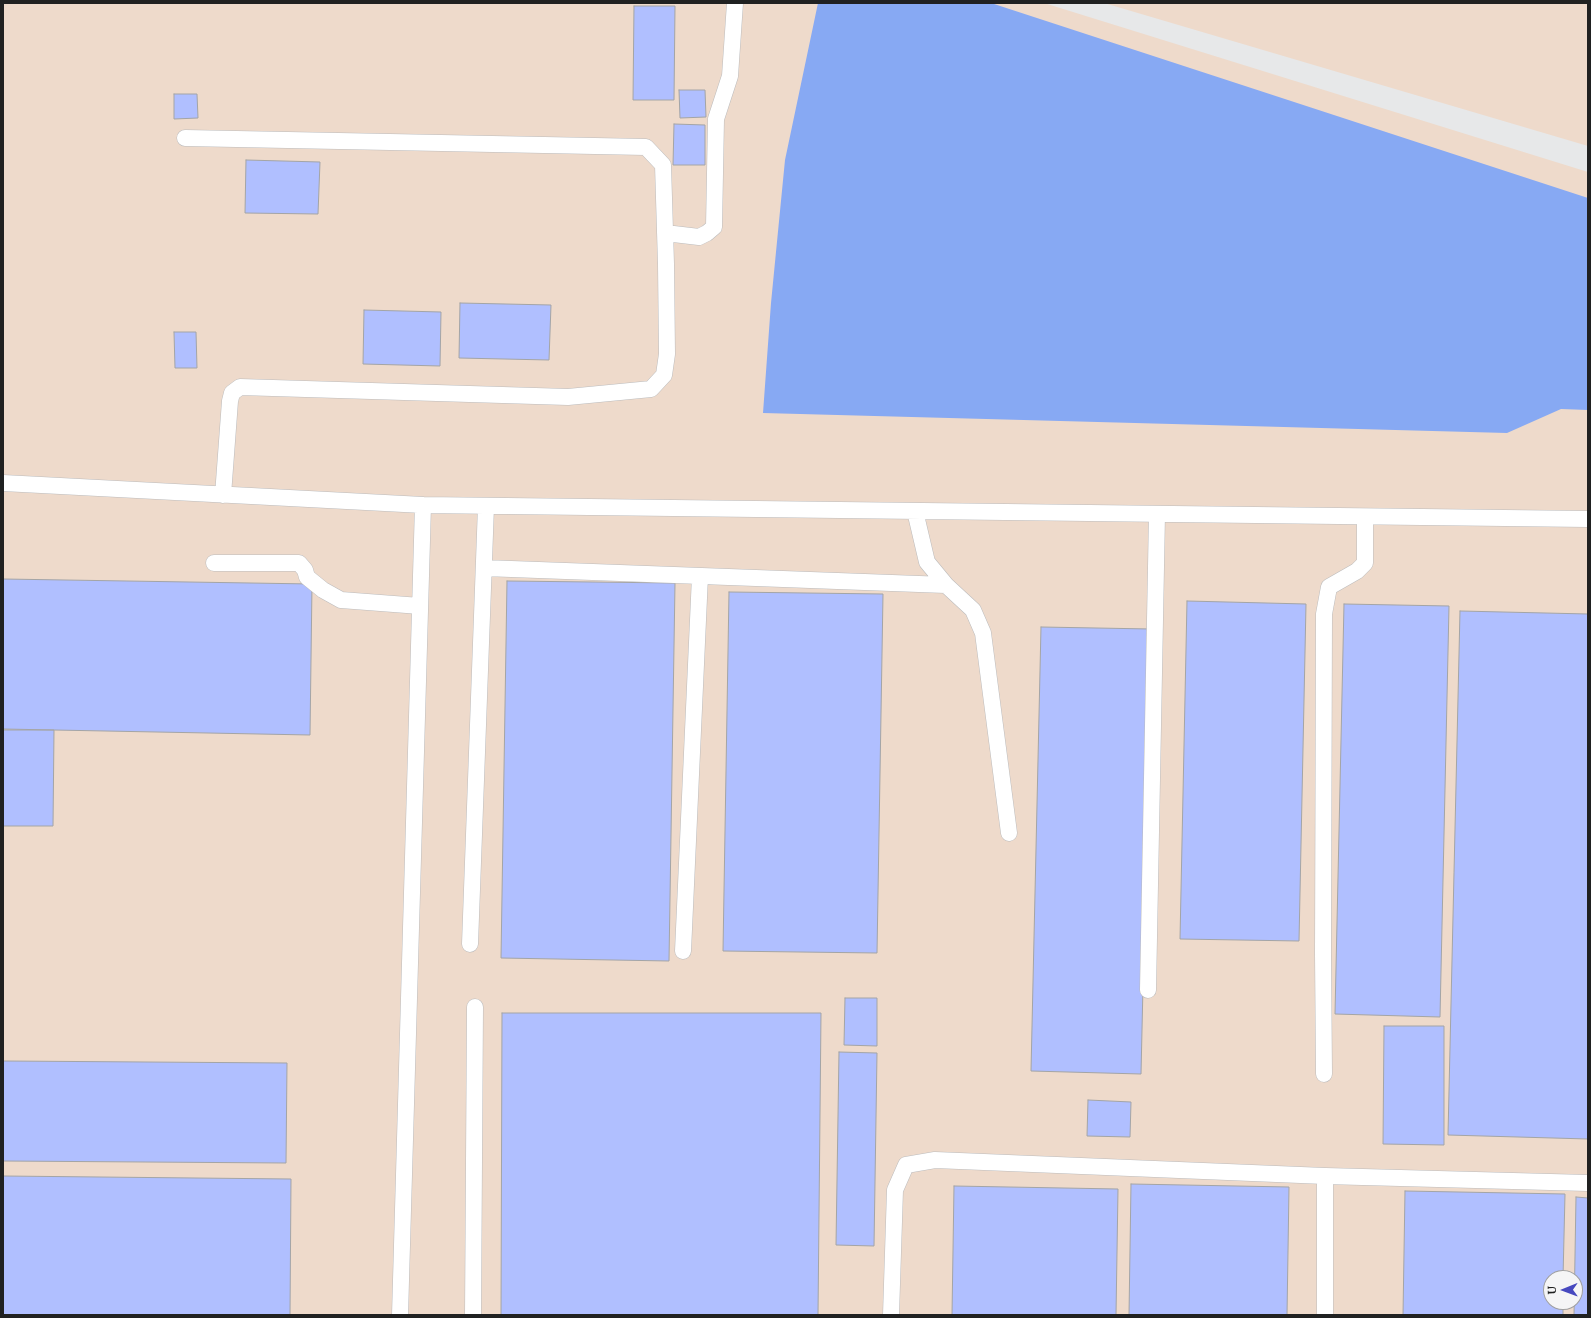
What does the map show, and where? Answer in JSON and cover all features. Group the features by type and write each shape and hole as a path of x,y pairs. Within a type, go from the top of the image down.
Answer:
{"lane":[{"path":"665,233 699,237 714,227 716,119 730,76 735,3"},
{"path":"185,138 646,147 663,165 667,354 664,375 651,389 568,397 240,387 232,393 230,401 224,495"},
{"path":"3,483 423,505 1588,519"},
{"path":"400,1315 423,505"},
{"path":"470,944 486,506"},
{"path":"915,511 927,562 946,585 973,610 983,633 1009,833"},
{"path":"1148,990 1157,514"},
{"path":"1324,1074 1324,614 1329,587 1358,571 1365,563 1365,517"},
{"path":"214,563 299,563 304,570 306,577 323,590 341,600 420,606"},
{"path":"484,568 946,585"},
{"path":"683,951 700,576"},
{"path":"473,1315 475,1007"},
{"path":"891,1315 894,1190 906,1165 935,1160 1325,1176 1588,1183"},
{"path":"1325,1176 1325,1315"}],"shaded area":[{"path":"3,3 1044,3 1588,172 1588,1315 3,1315"},
{"path":"1104,3 1588,3 1588,146"}],"water":[{"path":"818,3 991,3 1588,198 1588,410 1561,409 1507,433 763,413 771,303 785,160"}],"building":[{"path":"634,6 675,6 674,100 633,100"},
{"path":"679,90 705,90 706,117 680,118"},
{"path":"174,94 197,94 198,118 174,119"},
{"path":"674,124 705,125 705,165 673,165"},
{"path":"246,160 320,162 318,214 245,213"},
{"path":"460,303 551,305 549,360 459,358"},
{"path":"364,310 441,312 440,366 363,364"},
{"path":"174,332 196,332 197,368 175,368"},
{"path":"3,579 312,584 310,735 3,729"},
{"path":"507,581 675,583 669,961 501,958"},
{"path":"729,592 883,594 877,953 723,951"},
{"path":"1187,601 1306,604 1299,941 1180,939"},
{"path":"1344,604 1449,606 1440,1017 1335,1014"},
{"path":"1460,611 1588,614 1588,1139 1448,1135"},
{"path":"1041,627 1151,629 1141,1074 1031,1071"},
{"path":"3,730 54,730 53,826 3,826"},
{"path":"845,998 877,998 877,1046 844,1045"},
{"path":"502,1013 821,1013 818,1315 501,1315"},
{"path":"1384,1026 1444,1026 1444,1145 1383,1144"},
{"path":"839,1052 877,1053 874,1246 836,1245"},
{"path":"3,1061 287,1063 286,1163 3,1161"},
{"path":"1088,1100 1131,1102 1130,1137 1087,1136"},
{"path":"3,1176 291,1179 290,1315 3,1315"},
{"path":"1131,1184 1289,1187 1287,1315 1129,1315"},
{"path":"954,1186 1118,1189 1116,1315 952,1315"},
{"path":"1405,1191 1565,1194 1563,1270 1543,1270 1543,1310 1563,1310 1563,1315 1403,1315"},
{"path":"1576,1197 1588,1198 1588,1315 1574,1315 1574,1310 1583,1310 1583,1270 1575,1270"}]}
